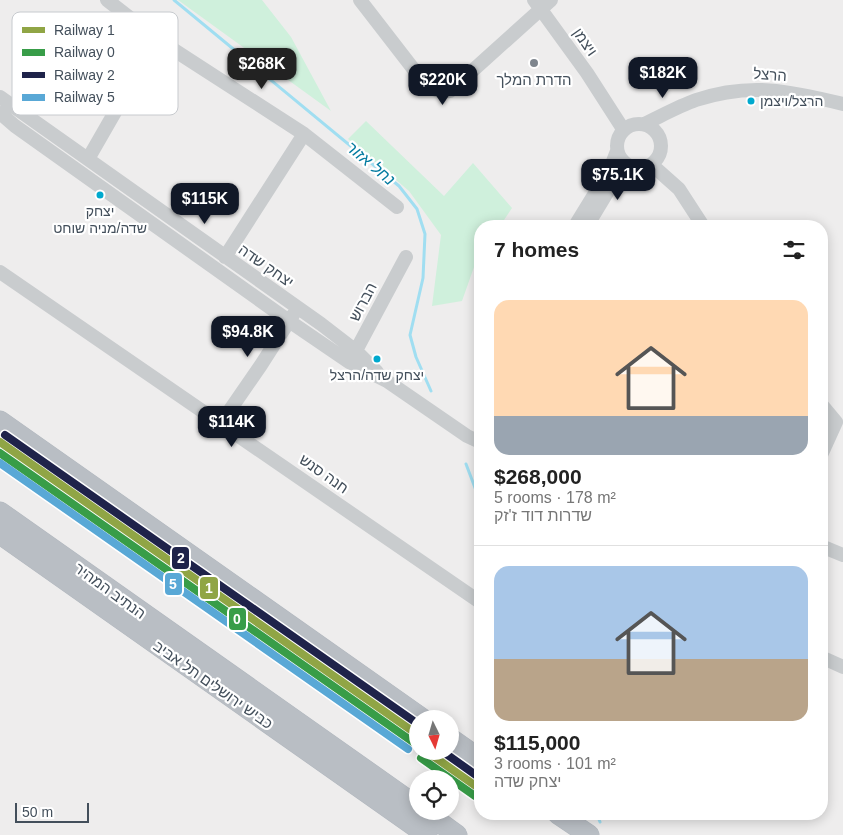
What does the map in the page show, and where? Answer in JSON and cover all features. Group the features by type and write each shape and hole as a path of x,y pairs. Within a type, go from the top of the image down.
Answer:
{"highway":[{"path":"0,421 410,710"},
{"name":"הנתיב המהיר","path":"0,512 409,801"},
{"name":"כביש ירושלים תל אביב","path":"0,534 427,835"},
{"path":"459,744 474,755"},
{"path":"436,820 457,835"},
{"path":"567,820 589,835"}],"street":[{"path":"107,0 123,12"},
{"path":"360,0 425,84 440,92 450,91 542,3"},
{"name":"ויצמן","path":"542,3 623,129"},
{"path":"178,52 304,134 397,207"},
{"name":"הרצל","path":"651,128 695,100 726,91 763,88 843,104"},
{"name":"יצחק שדה","path":"0,97 12,105"},
{"name":"יצחק שדה","path":"0,114 289,321 353,356"},
{"name":"יצחק שדה","path":"26,115 297,308 353,356 386,381 474,439"},
{"path":"88,159 114,115"},
{"path":"579,220 610,169 623,129 637,124 651,128 660,138 661,153 652,165 638,169 625,163 617,151"},
{"path":"225,257 304,134"},
{"path":"591,220 625,163"},
{"path":"652,165 679,190 699,220"},
{"name":"הברוש","path":"353,356 406,257"},
{"name":"חנה סנש","path":"0,272 474,598"},
{"path":"221,423 297,308"},
{"path":"828,411 840,422 828,443"},
{"path":"828,549 843,555"},
{"path":"828,660 843,666"}],"green space":[{"path":"178,0 262,0 291,37 331,111"},
{"path":"366,121 444,196 473,163 512,208 504,220 474,220 474,267 462,301 432,306 441,235 409,191 348,139"}],"waterway":[{"name":"נחל אזור","path":"174,0 399,186 417,209 425,234 423,278 410,335 416,357 431,391"},
{"name":"נחל אזור","path":"466,464 474,485"}],"rail line":[{"name":"2","path":"5,435 409,718"},
{"name":"1","path":"0,442 409,729"},
{"name":"0","path":"0,453 409,739"},
{"name":"5","path":"0,463 408,749"},
{"name":"0","path":"424,760 474,795"},
{"name":"1","path":"439,760 474,785"},
{"name":"2","path":"455,760 474,774"}],"place":[{"name":"הדרת המלך","path":"534,63"},
{"name":"הרצל/ויצמן","path":"751,101"},
{"name":"יצחק שדה/מניה שוחט","path":"100,195"},
{"name":"יצחק שדה/הרצל","path":"377,359"}]}
